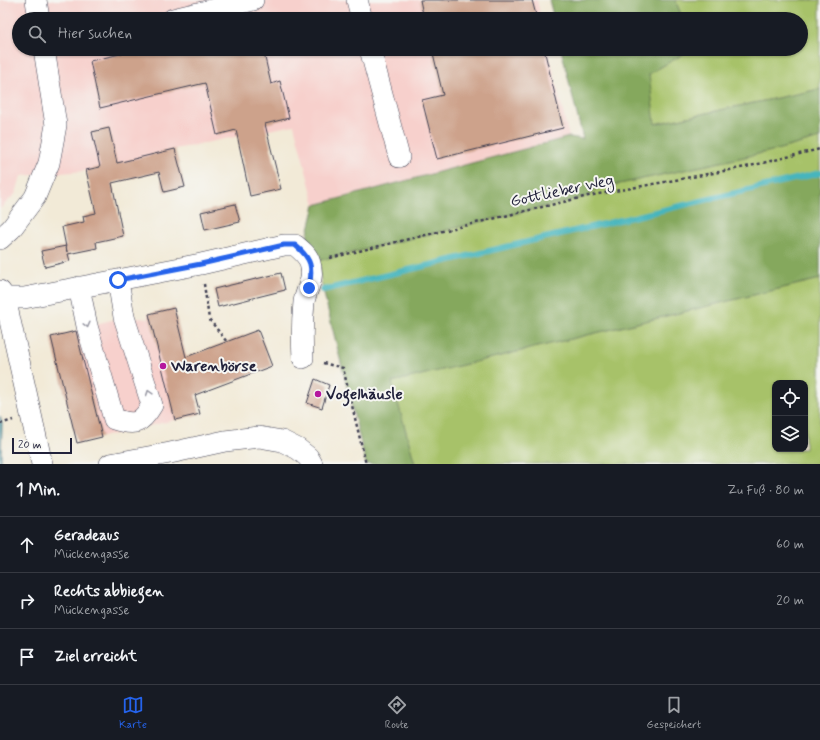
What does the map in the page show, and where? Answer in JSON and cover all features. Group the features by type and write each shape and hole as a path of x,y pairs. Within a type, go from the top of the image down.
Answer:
{"street":[{"path":"36,0 38,12"},
{"path":"202,12 253,0"},
{"path":"357,0 360,12"},
{"path":"0,239 11,229 35,197 49,163 56,125 46,56"},
{"path":"372,56 399,157"},
{"path":"42,464 3,295 24,298 201,264 284,245 295,245 305,253 310,263 311,276 309,288 304,300 303,358"},
{"path":"79,287 87,326 114,419 128,424 144,418 152,405 124,317 118,280"},
{"path":"110,464 225,441 259,437 282,441 298,449 310,461"}],"path":[{"name":"Gottlieber Weg","path":"310,263 588,196 746,167 820,149"},
{"path":"201,264 209,318 227,342"},
{"path":"303,358 343,368 366,464"}],"shaded area":[{"path":"0,0 537,0 540,12 12,12 12,56 550,56 569,137 315,205 294,125 175,149 86,171 21,176 16,193 0,209"},
{"path":"174,308 200,414 77,443 51,337 124,317 149,319 148,314"}],"green space":[{"path":"549,0 675,0 680,12 552,12"},
{"path":"675,0 820,0 820,89 654,124 649,74 680,56 808,56 808,12 680,12"},
{"path":"563,56 680,56 649,74 655,124 820,89 820,138 776,150 596,189 588,196 317,261 306,241 315,205 569,137 583,139"},
{"path":"820,138 820,173 323,290 317,261 588,196 596,189 776,150"},
{"path":"820,175 820,279 392,382 415,464 366,464 323,290"},
{"path":"820,279 820,464 415,464 392,382"}],"water":[{"path":"0,416 2,423 1,464 0,464"}],"building":[{"path":"420,0 532,0 535,12 423,12"},
{"path":"112,56 265,56 271,84 280,81 289,118 265,124 281,189 250,196 236,130 217,135 205,83 100,108 90,61"},
{"path":"434,56 546,56 563,128 437,159 422,100 443,95"},
{"path":"109,128 117,163 175,149 185,187 164,192 159,172 112,183 123,236 96,242 97,248 68,254 70,261 45,267 41,251 66,246 62,227 84,222 83,216 96,213 86,170 100,167 92,132"},
{"path":"235,204 240,222 205,230 201,212"},
{"path":"281,273 285,290 218,307 214,289"},
{"path":"174,308 186,357 258,330 272,366 195,395 200,414 175,420 149,314"},
{"path":"76,331 102,437 77,443 51,337"},
{"name":"Vogelhäusle","path":"315,379 329,385 322,408 307,403"}],"waterway":[{"path":"323,290 820,173"}],"place":[{"name":"Warenbörse","path":"163,366"},
{"name":"Vogelhäusle","path":"318,394"}],"route":[{"path":"118,280 201,264 284,245 295,245 305,253 310,263 311,276 309,288"}]}
